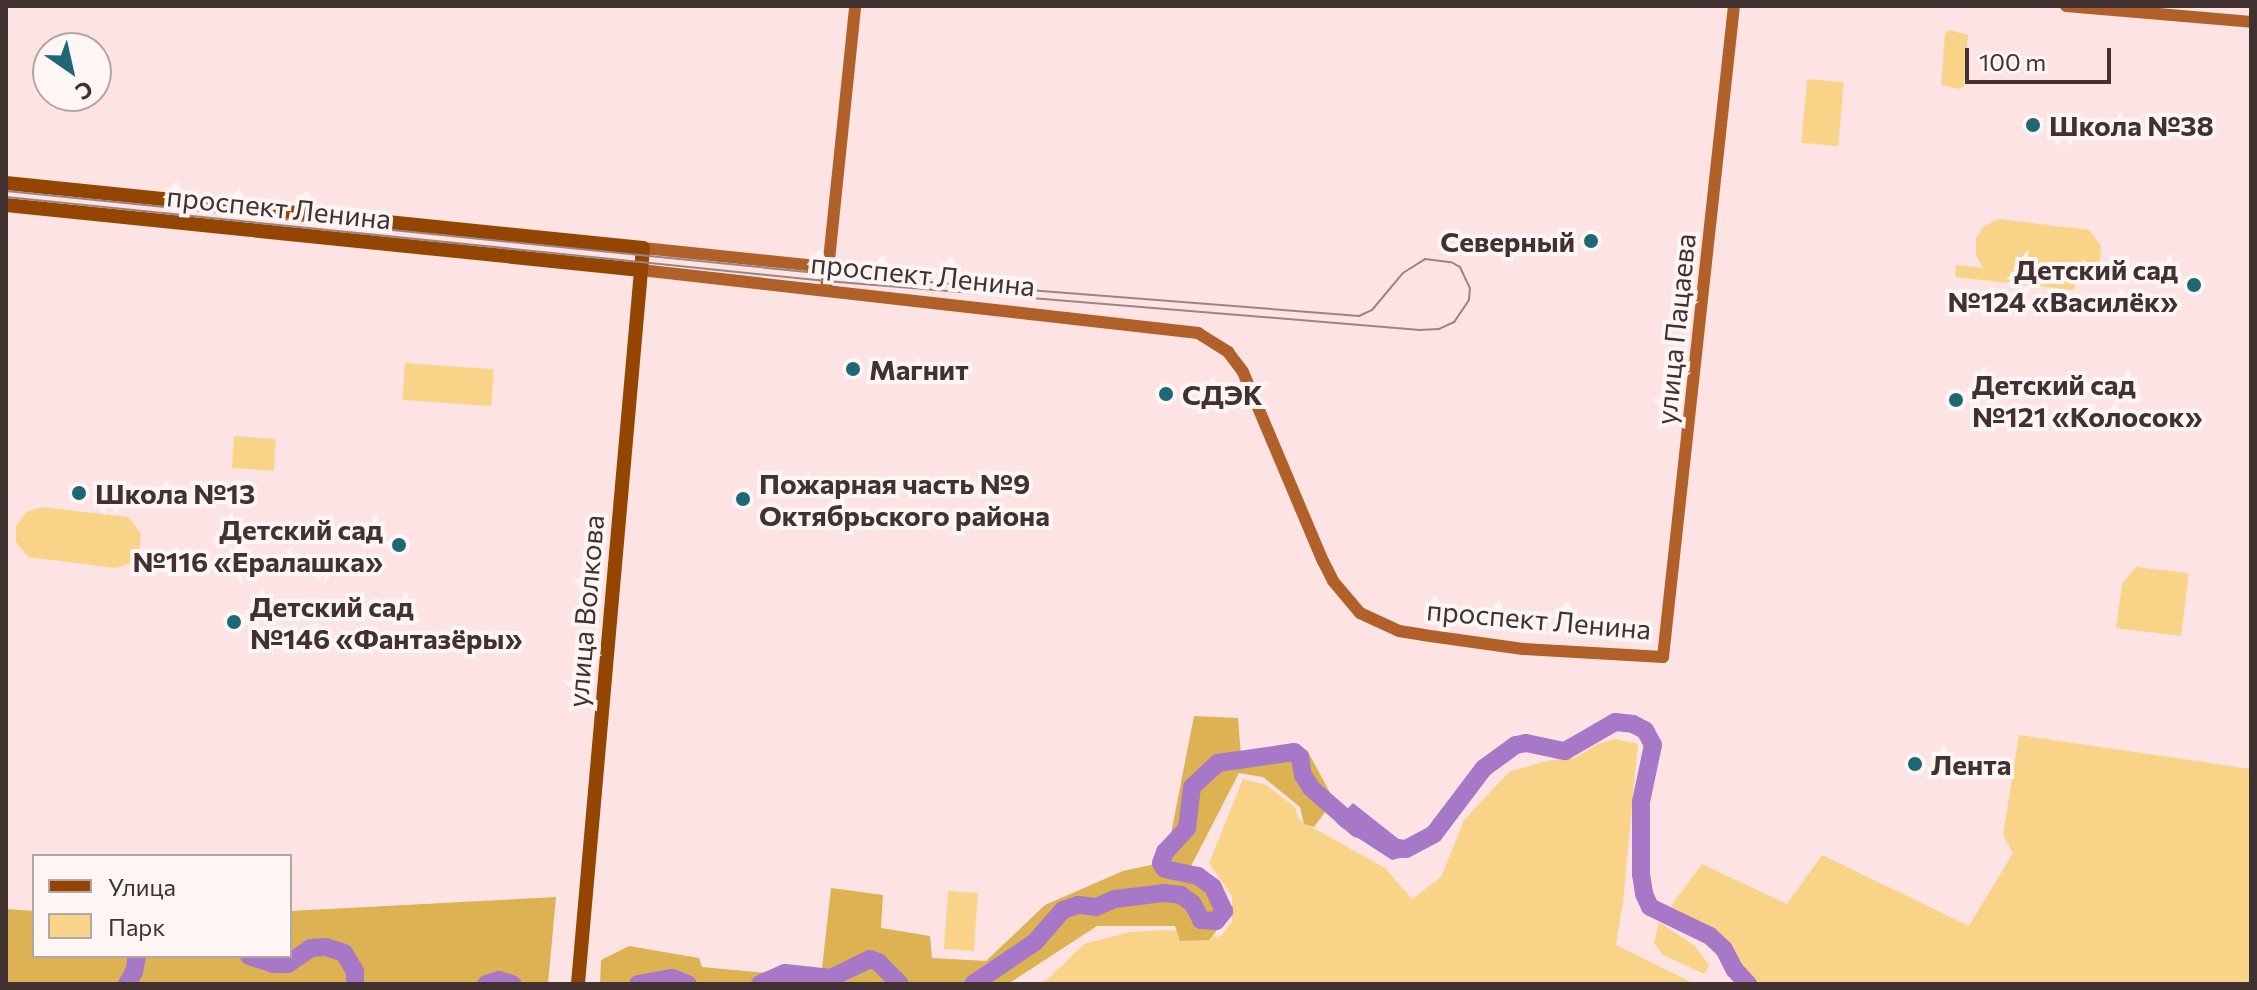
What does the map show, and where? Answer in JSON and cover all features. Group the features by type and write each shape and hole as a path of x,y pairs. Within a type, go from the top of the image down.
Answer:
{"main road":[{"name":"проспект Ленина","path":"6,183 643,248"},
{"name":"проспект Ленина","path":"6,205 641,270"},
{"name":"улица Волкова","path":"578,982 643,248"}],"street":[{"path":"826,289 855,6"},
{"name":"улица Пацаева","path":"1663,657 1734,6"},
{"path":"2066,6 2251,22"},
{"name":"проспект Ленина","path":"643,248 828,267"},
{"name":"проспект Ленина","path":"641,270 1175,328 1211,339 1228,352 1243,372 1323,561 1333,581 1360,613 1399,631 1423,635 1523,649 1663,657"}],"green space":[{"path":"1949,30 1968,35 1964,86 1960,89 1941,85 1945,34"},
{"path":"1807,79 1844,82 1838,146 1801,143"},
{"path":"1998,219 2089,230 2101,245 2100,267 2090,278 2075,283 2074,290 1955,277 1956,265 1983,268 1976,255 1976,238 1983,227"},
{"path":"405,363 494,369 491,406 402,400"},
{"path":"234,436 276,439 274,471 232,468"},
{"path":"42,507 128,517 141,533 139,553 131,563 116,568 28,557 16,542 16,526 26,512"},
{"path":"2136,567 2189,573 2181,636 2116,628 2122,584"},
{"path":"2019,735 2251,769 2251,984 1759,984 1745,978 1734,949 1671,906 1702,864 1787,904 1822,855 1969,926 2013,853 2003,835"},
{"path":"1616,739 1638,744 1616,945 1695,984 1037,984 1048,979 1084,944 1129,932 1168,930 1220,937 1232,922 1232,896 1209,863 1243,779 1266,785 1295,807 1299,820 1385,868 1412,899 1441,877 1464,820 1509,772 1546,761 1575,758 1598,744"},
{"path":"948,891 978,893 974,951 944,949"},
{"path":"1659,922 1695,946 1709,965 1704,974 1663,955 1654,943"}],"shaded area":[{"path":"1194,716 1238,718 1241,756 1307,750 1334,800 1314,827 1304,824 1300,807 1263,777 1239,773 1190,868 1222,893 1226,919 1209,940 1180,941 1175,926 1097,926 1008,984 600,984 601,960 629,946 699,958 702,967 821,978 831,888 883,895 881,928 930,936 932,958 986,961 1045,905 1123,871 1151,865 1169,844"},
{"path":"1353,803 1401,841 1415,847 1412,855 1392,860 1341,827 1335,821"},
{"path":"556,897 548,984 6,984 6,909 32,911 32,958 292,958 292,911"}],"waterway":[{"path":"1391,847 1406,849 1434,834 1484,768 1516,745 1526,743 1565,751 1615,722 1633,724 1645,730 1653,745 1641,802 1644,894 1650,907 1710,936 1724,949 1734,969 1748,984"},
{"path":"973,984 1035,942 1063,910 1078,905 1096,907 1115,899 1163,893 1181,895 1193,904 1201,920 1216,921 1224,911 1213,887 1198,876 1165,869 1161,863 1165,852 1187,828 1192,787 1218,763 1294,752 1300,757 1303,775 1311,788 1358,829"},
{"path":"255,958 273,964 288,964 311,948 326,947 344,953 355,971 355,984"},
{"path":"127,984 137,958"},
{"path":"760,984 785,973 831,978 870,959 878,962 900,984"},
{"path":"638,984 672,978 688,984"},
{"path":"486,984 499,980 512,984"}],"tram line":[{"path":"6,191 827,274 1359,316 1372,310 1403,273 1425,259 1451,262 1460,267 1470,288 1469,300 1454,322 1439,329 1420,330 826,281 6,197"}],"place":[{"name":"Школа №38","path":"2033,125"},
{"name":"Северный","path":"1591,241"},
{"name":"Детский сад №124 «Василёк»","path":"2194,285"},
{"name":"Магнит","path":"853,369"},
{"name":"СДЭК","path":"1166,394"},
{"name":"Детский сад №121 «Колосок»","path":"1956,400"},
{"name":"Школа №13","path":"79,493"},
{"name":"Пожарная часть №9 Октябрьского района","path":"743,499"},
{"name":"Детский сад №116 «Ералашка»","path":"399,545"},
{"name":"Детский сад №146 «Фантазёры»","path":"234,622"},
{"name":"Лента","path":"1915,764"}]}
